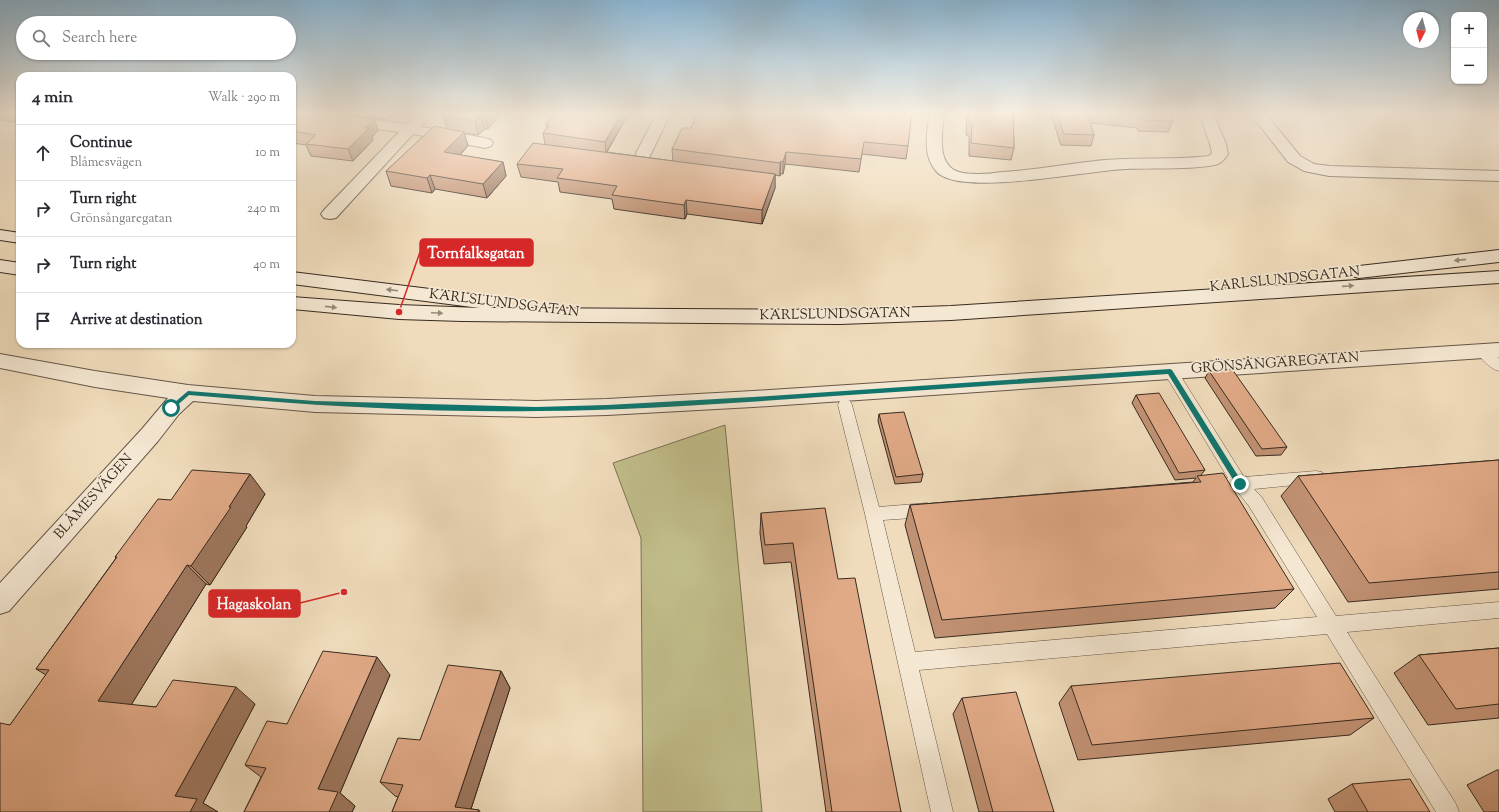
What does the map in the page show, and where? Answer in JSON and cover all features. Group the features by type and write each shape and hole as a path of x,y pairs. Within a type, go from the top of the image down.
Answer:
{"street":[{"path":"330,214 389,151"},
{"path":"639,163 645,151"},
{"path":"935,151 935,157 940,166 949,174 969,179 1012,176 1106,165 1199,162 1214,160 1220,154 1219,151"},
{"path":"1287,151 1294,159 1310,168 1329,171 1499,176"},
{"path":"0,235 16,237"},
{"name":"KARLSLUNDSGATAN","path":"1072,304 1499,256"},
{"path":"0,266 16,268"},
{"name":"KARLSLUNDSGATAN","path":"296,303 399,312 462,314 840,316 951,313 1499,277"},
{"name":"KARLSLUNDSGATAN","path":"296,278 597,315"},
{"name":"GRÖNSÅNGAREGATAN","path":"0,361 95,379 188,393 315,404 524,409 753,399 1491,350"},
{"name":"BLÅMESVÄGEN","path":"0,602 150,435 171,408 188,393"}],"lane":[{"path":"1491,350 1499,366"},
{"path":"1170,371 1240,484 1255,501 1448,812"},
{"path":"845,405 873,514 942,812"},
{"path":"1192,488 1334,475"},
{"path":"873,514 941,509"},
{"path":"907,662 1499,610"}],"shaded area":[{"path":"725,425 762,812 643,812 641,538 613,463"}],"building":[{"path":"407,151 445,151 444,152 503,162 483,184 430,175 427,178 386,171"},
{"path":"527,151 595,151 775,174 762,210 686,200 684,205 612,195 617,186 557,178 563,169 517,164"},
{"path":"687,151 862,151 861,159 786,152 783,162 781,161 780,163"},
{"path":"1232,369 1287,447 1262,449 1209,371"},
{"path":"1159,393 1205,470 1179,473 1136,395"},
{"path":"904,412 923,474 896,477 879,414"},
{"path":"1499,460 1499,572 1369,583 1298,476"},
{"path":"192,470 250,474 229,507 231,507 191,566 187,565 98,701 156,707 173,680 236,687 175,796 197,799 190,812 0,812 0,723 10,725 49,670 36,669 158,499 171,500"},
{"path":"1223,473 1294,589 942,620 910,505 1201,482 1197,476"},
{"path":"825,508 838,579 855,578 901,812 832,812 793,543 765,545 761,513"},
{"path":"1499,648 1499,704 1456,709 1419,655"},
{"path":"323,651 377,657 318,789 338,792 329,812 244,812 266,768 245,765 267,721 287,724"},
{"path":"1340,663 1374,718 1092,745 1071,686"},
{"path":"448,665 501,671 455,807 479,810 478,812 392,812 403,785 380,782 398,738 420,740"},
{"path":"1016,692 1054,812 993,812 962,698"},
{"path":"1410,779 1430,812 1368,812 1352,784"}],"place":[{"name":"Tornfalksgatan","path":"399,312"},
{"name":"Hagaskolan","path":"344,592"}],"route":[{"path":"171,408 188,393 315,404 536,409 607,407 753,399 1170,371 1240,484"}]}
